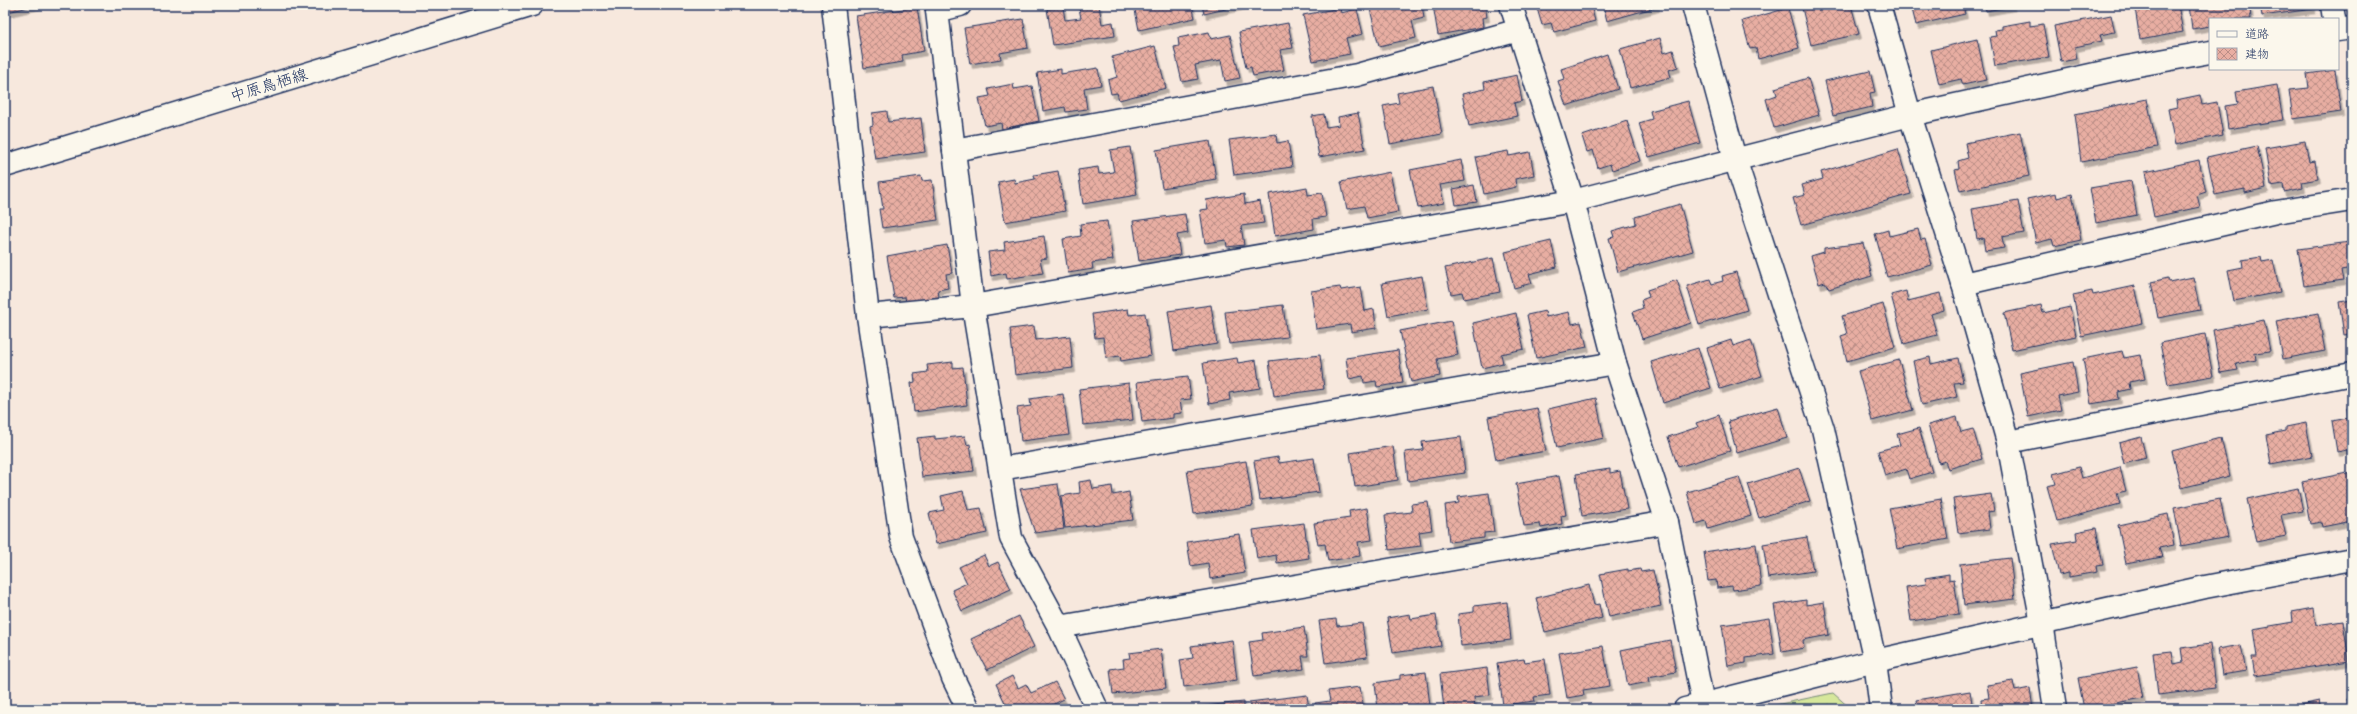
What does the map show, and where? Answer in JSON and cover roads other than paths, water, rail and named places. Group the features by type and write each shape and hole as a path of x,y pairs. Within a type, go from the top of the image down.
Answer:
{"street":[{"name":"中原鳥栖線","path":"5,166 532,5"},
{"path":"833,5 868,316 900,537 953,678 968,709"},
{"path":"960,5 937,11 972,306 1011,538 1059,627 1097,709"},
{"path":"1511,5 1573,201 1615,363 1667,522 1697,708 1875,660 2205,587 2352,559"},
{"path":"1692,5 1734,159 1823,429 1875,660 1881,709"},
{"path":"1879,5 1910,115 1963,284 2008,442 2042,623 2055,709"},
{"path":"2332,5 2334,18"},
{"path":"2339,30 2352,28"},
{"path":"954,150 1357,75 1519,30"},
{"path":"868,316 972,306 1573,201 1910,115 2127,67 2209,52"},
{"path":"1963,284 2276,212 2352,200"},
{"path":"1000,469 1615,363"},
{"path":"2008,442 2352,374"},
{"path":"1059,627 1667,522"}]}
